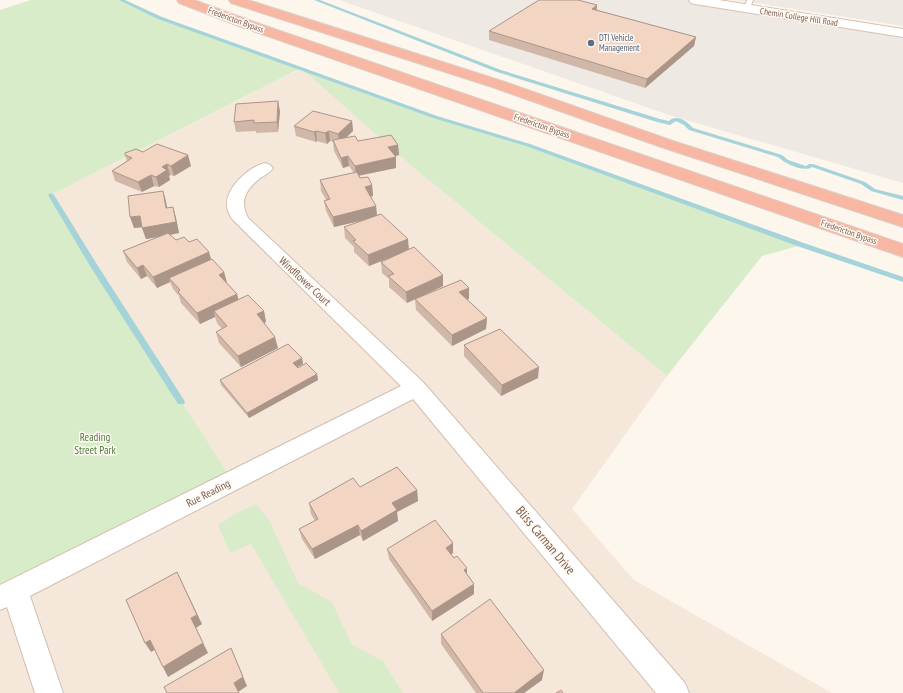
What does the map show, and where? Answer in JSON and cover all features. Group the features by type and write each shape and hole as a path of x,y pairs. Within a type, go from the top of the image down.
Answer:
{"highway":[{"name":"Fredericton Bypass","path":"183,0 249,25 903,251"},
{"name":"Fredericton Bypass","path":"235,0 497,84 667,144 903,221"},
{"path":"300,7 497,84"}],"street":[{"name":"Chemin College Hill Road","path":"695,0 748,4 903,34"},
{"name":"Windflower Court","path":"265,168 253,175 241,189 235,205 241,220 416,388"},
{"name":"Rue Reading","path":"8,594 416,388"},
{"name":"Bliss Carman Drive","path":"416,388 675,693"},
{"path":"8,594 48,693"}],"shaded area":[{"path":"339,0 695,0 903,33 903,183 672,116"},
{"path":"734,0 903,0 903,26 749,2"},
{"path":"302,68 414,168 667,376 572,509 634,580 832,693 0,693 0,598 94,266 51,195"}],"green space":[{"name":"Reading Street Park","path":"31,0 121,0 160,18 300,68 51,195 94,266 232,480 0,598 0,10"},
{"path":"302,69 435,117 528,145 802,245 762,256 667,376 414,168"},
{"path":"256,504 269,520 298,583 332,602 352,645 383,661 403,693 339,693 251,544 230,553 218,525 235,514"}],"building":[{"name":"DTI Vehicle Management","path":"539,0 578,0 597,5 592,9 696,37 647,79 489,31"},
{"path":"278,101 277,122 254,123 254,120 234,122 236,104"},
{"path":"313,111 352,121 338,134 329,131 325,133 314,132 294,126"},
{"path":"391,135 398,145 388,147 396,157 355,166 348,156 341,158 333,140 355,136 358,141"},
{"path":"157,144 188,155 171,166 167,164 162,167 167,170 156,177 151,175 138,182 112,171 132,158 125,155 125,153 136,149 143,152"},
{"path":"357,172 360,178 368,177 372,185 365,187 376,206 333,217 324,201 330,199 320,180"},
{"path":"163,191 166,208 173,207 176,222 142,228 140,216 130,217 128,196"},
{"path":"381,214 408,239 368,255 353,241 356,240 344,227"},
{"path":"168,233 176,240 184,237 189,242 197,239 209,252 153,277 143,265 137,268 123,251"},
{"path":"414,247 443,275 406,292 388,276 394,274 381,262"},
{"path":"212,259 224,272 219,275 237,294 197,313 178,292 180,290 169,278"},
{"path":"461,280 469,288 459,292 487,318 452,335 415,299"},
{"path":"248,295 264,311 257,314 275,337 238,356 216,332 227,326 214,311"},
{"path":"500,329 539,367 502,385 464,345"},
{"path":"288,344 302,358 293,363 298,368 306,363 317,374 247,413 220,380"},
{"path":"397,467 417,490 392,503 397,510 361,531 358,525 312,549 299,529 318,519 309,503 353,478 360,487"},
{"path":"435,520 453,543 446,548 454,558 457,556 467,568 464,570 474,584 432,611 387,549"},
{"path":"177,572 197,615 191,618 203,643 163,667 150,640 145,643 126,600"},
{"path":"490,599 544,670 514,693 483,693 441,634"},
{"path":"231,648 243,677 234,683 239,693 167,693 164,687"},
{"path":"561,690 563,693 556,693"}],"waterway":[{"path":"121,0 160,18 435,117 528,145 802,245 903,280"},
{"path":"316,0 499,71 659,121 670,123 675,119 686,124 691,129 780,156 786,161 807,168 811,165 863,183 873,190 903,198"},
{"path":"51,195 94,266 181,402"}],"place":[{"name":"DTI Vehicle Management","path":"591,43"}]}
